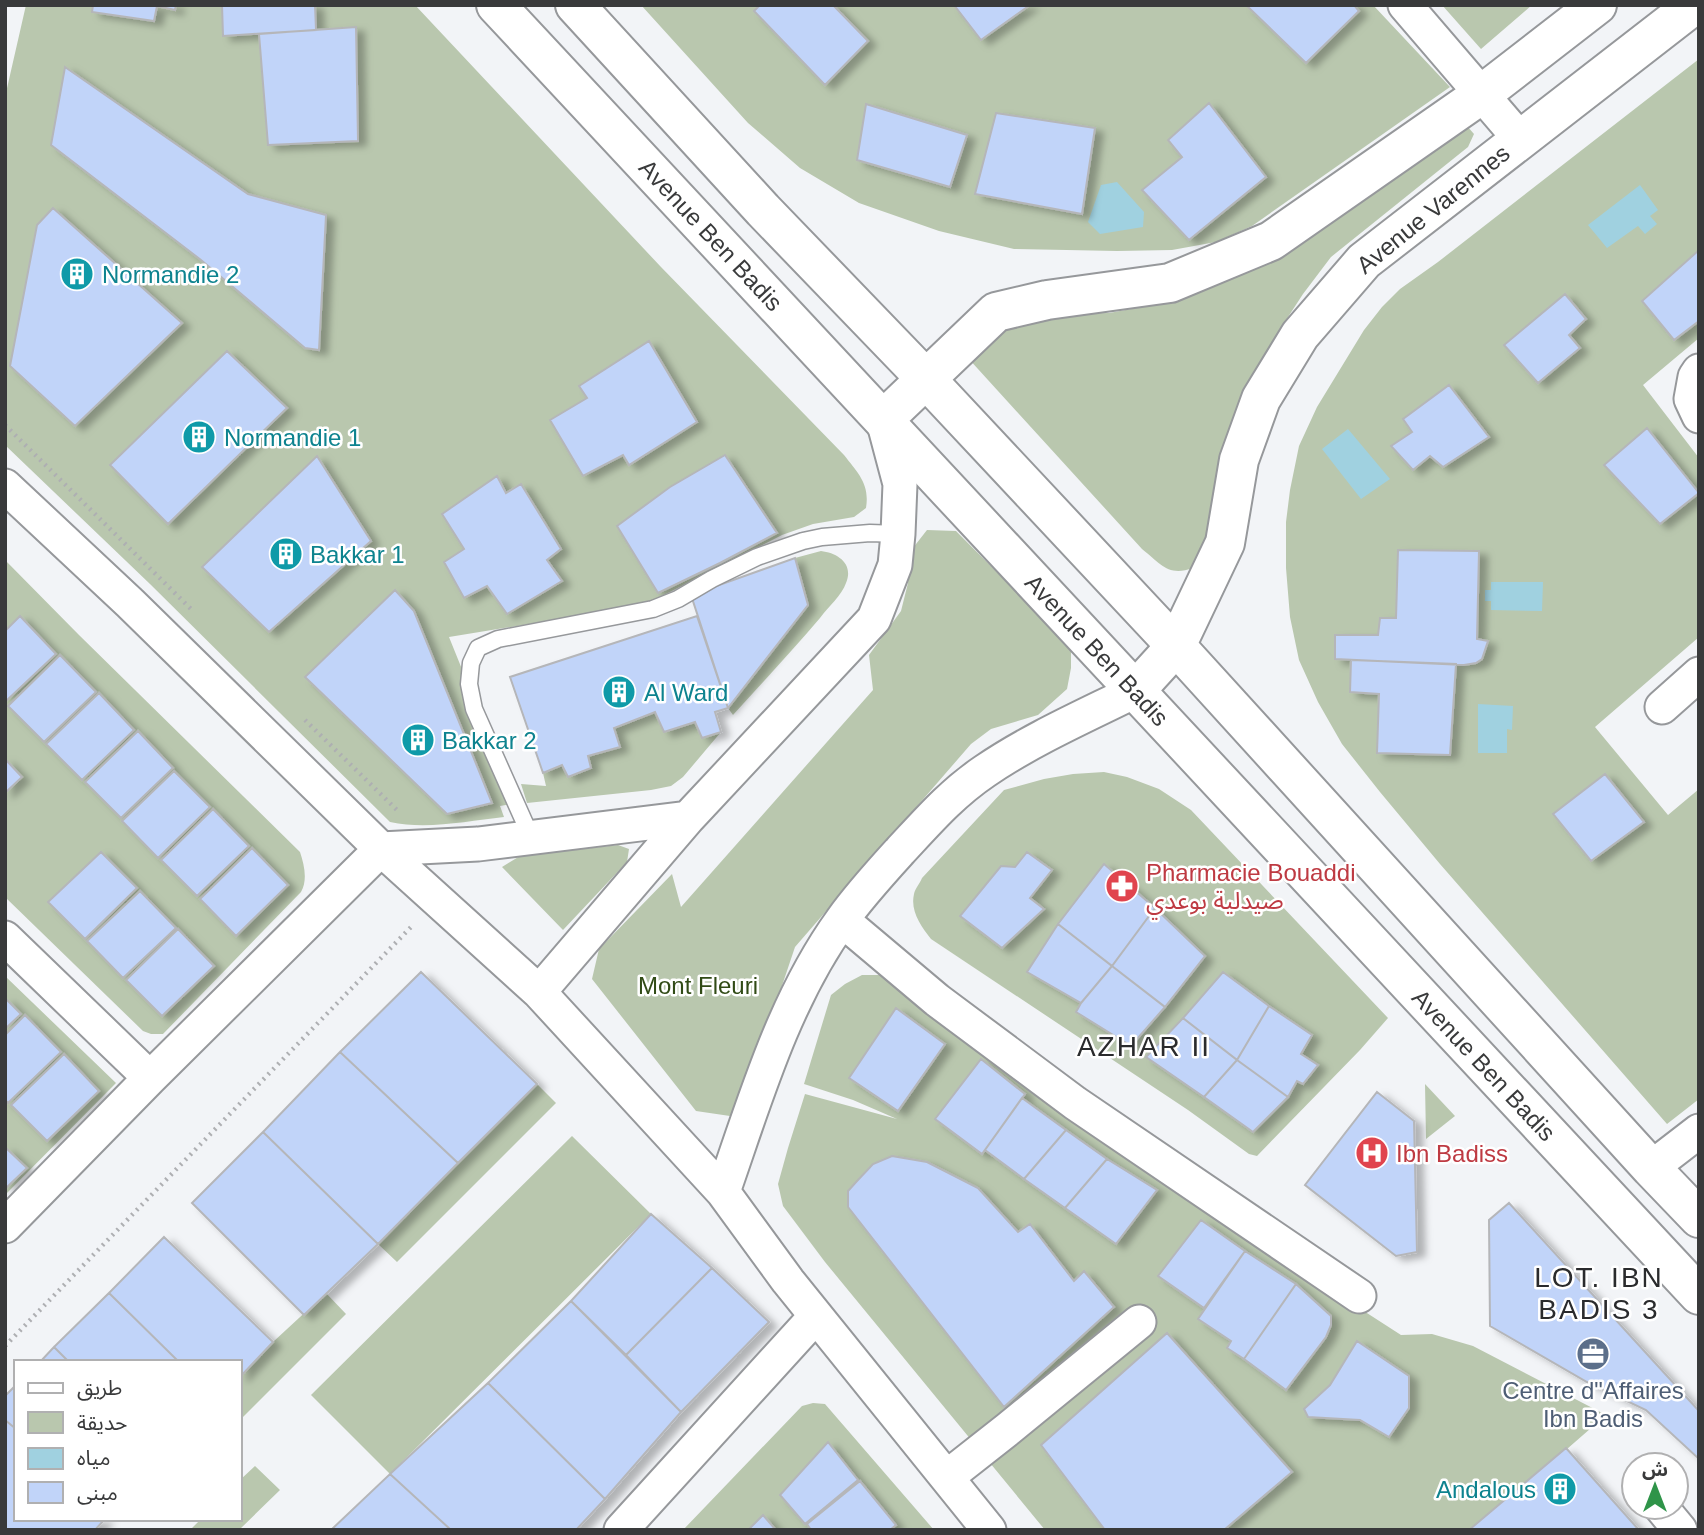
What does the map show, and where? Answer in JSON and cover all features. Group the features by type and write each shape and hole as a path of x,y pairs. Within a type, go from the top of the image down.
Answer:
{"main road":[{"name":"Avenue Ben Badis","path":"496,5 1699,1295"},
{"path":"575,5 763,211 926,379 1176,646 1699,1218"},
{"path":"883,420 996,312 1047,300 1170,283 1271,241 1482,94 1597,5"},
{"name":"Avenue Varennes","path":"1135,691 1176,646 1225,543 1239,460 1261,399 1300,335 1364,261 1694,5"}],"street":[{"path":"1405,5 1520,139"},
{"path":"1699,371 1695,377 1691,399 1699,416"},
{"path":"539,992 688,818 874,619 895,565 898,534 900,484 883,420"},
{"path":"5,486 112,586 381,849 539,992 723,1192 788,1281 989,1530"},
{"path":"1662,707 1699,674"},
{"path":"723,1192 768,1062 804,980 842,920 942,805 985,771 1042,736 1135,691"},
{"path":"5,1226 381,849 478,844 688,818"},
{"path":"842,920 937,1000 1075,1103 1359,1297"},
{"path":"5,938 150,1078"},
{"path":"1651,1168 1699,1131"},
{"path":"621,1530 816,1316"},
{"path":"947,1477 1139,1322"}],"lane":[{"path":"531,837 474,709 469,684 471,663 478,648 498,639 653,610 757,557 803,541 870,533 898,534"}],"path":[{"path":"5,425 193,611"},
{"path":"301,716 420,834 425,848"},
{"path":"5,1346 437,900"}],"green space":[{"path":"26,5 415,5 661,267 844,455 864,485 866,508 854,517 813,524 782,535 658,598 627,608 449,637 516,803 500,806 504,817 433,825 390,822 150,584 5,445 5,97"},
{"path":"641,5 1373,5 1450,87 1252,226 1216,242 1172,250 1014,249 939,231 859,203 800,168 748,123"},
{"path":"1442,5 1532,5 1481,49"},
{"path":"1699,59 1699,338 1643,385 1699,458 1699,637 1595,727 1668,815 1699,789 1699,1099 1667,1124 1440,864 1342,744 1318,702 1299,660 1290,617 1286,522 1299,446 1317,407 1364,330 1382,307 1400,289"},
{"path":"1467,126 1474,134 1468,147 1331,257 1275,337 1251,383 1226,448 1214,492 1207,538 1193,568 1177,571 1165,568 1142,549 968,358 971,339 1044,314 1109,313 1175,301 1294,247 1318,233"},
{"name":"Mont Fleuri","path":"927,530 956,531 1071,647 1067,689 1038,715 991,729 971,744 795,947 742,1105 730,1116 696,1111 592,979 599,949 672,874 681,907 873,690 869,655 901,611 908,583 909,553"},
{"path":"821,551 833,554 846,565 848,576 844,587 733,715 728,708 808,605 795,558"},
{"path":"5,560 300,852 305,877 301,892 163,1034 143,1031 5,897"},
{"path":"655,712 665,732 695,722 702,737 721,732 683,777 671,786 527,803 521,784 546,786 543,773 562,765 568,777 591,768 588,756 620,747 614,728"},
{"path":"1104,772 1159,789 1191,810 1388,1018 1257,1156 1249,1154 1188,1110 931,939 917,918 913,900 922,878 1004,790 1044,779"},
{"path":"618,845 629,849 627,862 563,930 502,867 520,856"},
{"path":"862,975 884,975 1308,1275 1401,1335 1432,1334 1473,1346 1606,1415 1567,1449 1620,1509 1620,1521 1631,1521 1639,1530 1045,1530 825,1262 783,1206 778,1184 805,1094 897,1119 853,1100 804,1084 831,995"},
{"path":"5,976 116,1083 5,1195"},
{"path":"537,1084 556,1103 397,1262 378,1244"},
{"path":"1425,1084 1455,1116 1426,1139"},
{"path":"572,1136 651,1214 390,1474 311,1395"},
{"path":"326,1293 346,1314 242,1418 242,1375"},
{"path":"825,1404 934,1530 683,1530 802,1406"},
{"path":"255,1466 280,1490 239,1530 190,1530 199,1521 242,1521 242,1478"}],"water":[{"path":"1117,182 1144,212 1143,227 1100,234 1088,222 1101,185"},
{"path":"1640,185 1658,210 1650,216 1657,224 1645,234 1638,226 1607,248 1588,225"},
{"path":"1348,429 1390,479 1361,499 1322,449"},
{"path":"1491,582 1543,582 1542,611 1491,610 1491,601 1485,601 1485,590 1491,590"},
{"path":"1478,704 1513,706 1512,730 1507,729 1507,753 1478,753"}],"building":[{"path":"93,5 176,5 175,10 157,6 154,21 92,12"},
{"path":"222,5 315,5 316,30 223,36"},
{"path":"760,5 833,5 868,41 825,85 754,11"},
{"path":"954,5 1030,5 981,40"},
{"path":"1246,5 1354,5 1359,11 1306,63"},
{"path":"356,27 358,141 268,145 259,34"},
{"path":"65,67 248,194 326,215 319,350 305,348 201,260 51,145"},
{"path":"1209,103 1266,177 1189,240 1142,190 1182,157 1168,140"},
{"path":"866,104 967,135 950,187 857,160"},
{"path":"996,113 1095,128 1082,214 975,194"},
{"name":"Normandie 2","path":"53,208 182,323 75,426 10,366 37,225"},
{"path":"1699,250 1699,321 1674,340 1642,301"},
{"path":"1565,294 1586,319 1569,335 1580,348 1538,383 1504,345"},
{"path":"649,341 697,422 629,465 623,455 583,476 550,420 587,398 579,386"},
{"name":"Normandie 1","path":"227,351 287,408 168,524 110,465"},
{"path":"1449,385 1489,437 1443,467 1430,456 1413,470 1391,446 1412,432 1403,419"},
{"path":"1647,428 1699,493 1660,524 1604,465"},
{"path":"725,455 777,533 658,593 617,526 670,487"},
{"name":"Bakkar 1","path":"317,456 371,541 269,632 202,567"},
{"path":"497,476 506,493 521,484 561,549 547,560 562,581 507,614 487,586 464,598 444,562 464,549 442,514"},
{"path":"1398,550 1479,551 1477,639 1488,641 1482,659 1464,665 1335,659 1335,635 1378,635 1380,618 1396,618"},
{"path":"795,558 808,605 728,708 691,595"},
{"name":"Bakkar 2","path":"395,590 414,611 492,803 447,814 305,677"},
{"path":"20,616 56,654 5,702 5,631"},
{"name":"Al Ward","path":"697,616 728,708 715,712 721,732 702,738 695,722 664,732 655,712 614,728 620,747 588,756 591,768 568,777 562,765 543,773 510,677"},
{"path":"60,655 96,692 44,742 8,706"},
{"path":"1351,660 1456,664 1450,755 1377,753 1379,694 1350,692"},
{"path":"99,693 134,730 82,780 46,744"},
{"path":"138,731 173,768 121,818 85,782"},
{"path":"5,759 22,777 5,793"},
{"path":"174,771 210,807 158,858 122,821"},
{"path":"1605,774 1644,822 1591,861 1553,814"},
{"path":"213,809 249,846 197,896 161,860"},
{"path":"252,848 288,885 236,936 200,899"},
{"path":"101,852 137,888 85,939 48,902"},
{"path":"1027,852 1052,870 1030,898 1044,909 1002,948 960,916 1001,866 1015,867"},
{"path":"1104,864 1155,908 1112,966 1058,924"},
{"path":"140,891 176,928 123,978 87,941"},
{"path":"1155,908 1205,956 1165,1007 1112,966"},
{"path":"1058,924 1112,966 1081,1003 1027,972"},
{"path":"178,929 214,966 162,1016 126,980"},
{"path":"1112,966 1165,1007 1131,1046 1076,1012"},
{"path":"421,972 537,1084 458,1163 340,1052"},
{"path":"1223,972 1269,1006 1237,1060 1183,1018"},
{"path":"5,998 21,1014 5,1029"},
{"path":"1269,1006 1312,1035 1301,1054 1318,1065 1303,1084 1297,1081 1288,1097 1237,1060"},
{"path":"896,1008 945,1044 898,1111 849,1078"},
{"path":"25,1015 61,1052 8,1103 5,1100 5,1035"},
{"path":"1183,1018 1237,1060 1204,1097 1146,1057"},
{"path":"340,1052 458,1163 378,1244 263,1132"},
{"path":"64,1054 99,1091 47,1141 11,1105"},
{"path":"981,1059 1025,1094 982,1154 935,1119"},
{"path":"1237,1060 1288,1097 1253,1132 1204,1097"},
{"name":"Ibn Badiss","path":"1377,1092 1414,1121 1417,1252 1396,1256 1305,1185"},
{"path":"1022,1098 1066,1130 1024,1179 985,1150"},
{"path":"1066,1130 1107,1159 1065,1208 1024,1179"},
{"path":"263,1132 378,1244 304,1315 192,1203"},
{"path":"5,1147 27,1168 5,1189"},
{"path":"892,1156 927,1162 978,1188 1018,1232 1030,1224 1074,1281 1084,1271 1114,1307 1004,1407 848,1207 848,1191 873,1164"},
{"path":"1107,1159 1157,1190 1116,1244 1065,1208"},
{"name":"Centre d\"Affaires Ibn Badis","path":"1509,1203 1699,1411 1699,1459 1646,1410 1587,1382 1490,1326 1489,1220"},
{"path":"651,1214 712,1268 626,1355 571,1301"},
{"path":"1201,1220 1245,1251 1204,1308 1158,1276"},
{"path":"164,1237 273,1342 242,1375 242,1360 177,1360 109,1293"},
{"path":"1245,1251 1296,1284 1244,1359 1227,1348 1231,1341 1198,1319"},
{"path":"712,1268 769,1322 681,1412 626,1355"},
{"path":"1296,1284 1331,1316 1331,1325 1326,1337 1286,1390 1244,1359"},
{"path":"109,1293 177,1360 67,1360 54,1347"},
{"path":"571,1301 681,1412 605,1499 488,1383"},
{"path":"1167,1333 1292,1472 1224,1530 1105,1530 1041,1445"},
{"path":"1357,1341 1409,1376 1409,1408 1389,1437 1360,1420 1308,1417 1304,1409 1330,1385"},
{"path":"54,1347 67,1360 42,1360"},
{"path":"488,1383 605,1499 576,1530 451,1530 390,1474"},
{"path":"14,1387 14,1427 5,1420 5,1396"},
{"path":"5,1420 14,1427 14,1521 103,1521 95,1530 5,1530"},
{"path":"828,1442 858,1480 805,1524 780,1495"},
{"name":"Andalous","path":"1566,1448 1620,1509 1620,1521 1631,1521 1639,1530 1469,1530"},
{"path":"390,1474 451,1530 331,1530"},
{"path":"860,1481 896,1525 890,1530 811,1530 807,1524"},
{"path":"763,1515 776,1530 748,1530"}],"place":[{"name":"Normandie 2","path":"77,274"},
{"name":"Normandie 1","path":"199,437"},
{"name":"Bakkar 1","path":"286,554"},
{"name":"Al Ward","path":"619,692"},
{"name":"Bakkar 2","path":"418,740"},
{"name":"Pharmacie Bouaddi صيدلية بوعدي","path":"1122,886"},
{"name":"Ibn Badiss","path":"1372,1153"},
{"name":"Centre d\"Affaires Ibn Badis","path":"1593,1354"},
{"name":"Andalous","path":"1560,1489"}],"district":[{"name":"AZHAR II","path":"1144,1046"},
{"name":"LOT. IBN BADIS 3","path":"1599,1293"}]}
